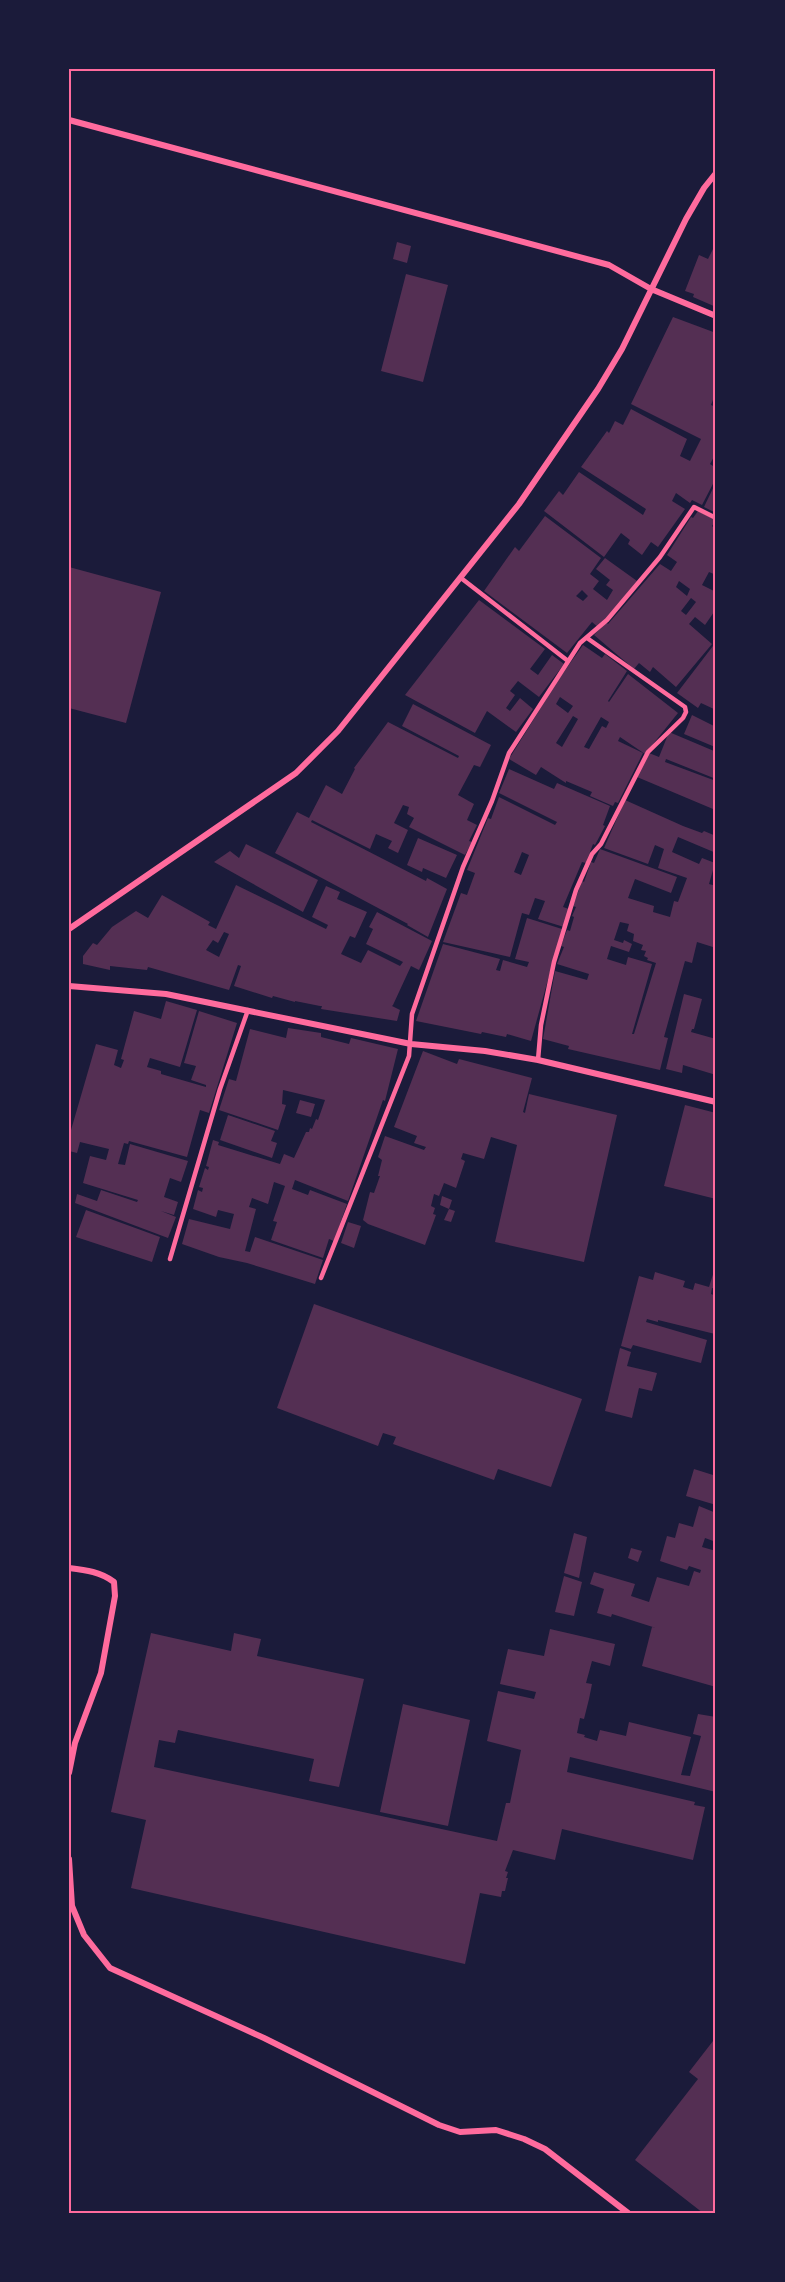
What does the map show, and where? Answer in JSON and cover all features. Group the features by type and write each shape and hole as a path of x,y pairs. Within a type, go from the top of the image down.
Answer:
{"street":[{"path":"69,129 70,121 609,265 651,289 716,316"},
{"path":"69,929 296,772 338,731 519,504 598,389 622,349 686,219 704,188 716,173"},
{"path":"69,986 166,994 411,1044 485,1051 538,1060 716,1102"},
{"path":"69,1568 105,1575 114,1582 115,1596 101,1673 75,1743 69,1773"},
{"path":"69,1859 72,1906 84,1935 110,1968 264,2038 439,2125 460,2132 496,2130 524,2139 544,2149 628,2213"}],"lane":[{"path":"321,1278 409,1056 412,1014 463,867 492,801 509,753 580,643 607,620 660,557 694,507 716,518"},
{"path":"461,578 568,661"},
{"path":"538,1060 541,1025 554,962 576,890 592,854 601,844 648,752 686,712 685,707 587,638"},
{"path":"170,1259 220,1089 248,1010"}],"building":[{"path":"397,242 411,246 407,263 393,259"},
{"path":"716,243 716,307 685,291 699,255 708,259"},
{"path":"406,274 448,285 423,382 381,371"},
{"path":"673,317 716,333 716,392 711,405 716,407 716,453 710,464 716,468 716,478 702,505 692,500 690,503 676,493 672,501 685,509 658,547 651,542 642,555 628,544 630,540 621,533 604,557 544,511 559,491 563,495 579,472 643,515 646,509 581,467 607,431 609,433 615,421 623,425 631,409 687,439 680,456 690,461 701,439 631,404"},
{"path":"716,482 716,513 704,507"},
{"path":"698,511 716,520 712,526 714,528 716,525 716,575 709,572 702,585 716,592 716,613 714,612 705,625 695,617 689,624 712,644 676,687 653,667 650,672 639,663 634,669 594,635 606,622 608,624 660,564 671,571 677,562 667,555 691,517 693,518","holes":["679,581 690,589 687,596 676,587","691,598 696,602 686,615 681,611"]},
{"path":"545,516 601,558 590,574 599,581 593,589 607,600 613,590 606,585 610,580 596,569 605,558 637,581 599,628 592,622 567,653 484,591 515,547 519,551","holes":["582,590 588,596 583,601 576,596"]},
{"path":"69,567 161,592 126,723 69,708"},
{"path":"479,600 545,649 530,669 538,675 552,655 564,664 539,697 518,681 510,691 515,695 506,708 510,711 520,698 533,709 516,732 487,711 475,733 405,695"},
{"path":"716,642 716,710 701,703 698,708 677,693"},
{"path":"583,645 602,658 605,654 627,671 609,702 628,674 678,713 645,754 620,737 618,741 643,753 618,803 615,802 613,806 590,796 592,792 566,781 566,783 541,767 536,775 509,759 546,697","holes":["560,697 573,706 568,713 556,704","573,716 578,719 562,747 556,743","601,717 609,722 606,728 602,726 589,749 584,747"]},
{"path":"413,704 491,745 480,767 474,765 458,795 474,804 467,820 477,825 465,855 409,827 414,818 407,814 409,807 403,805 394,823 408,830 398,853 388,848 392,841 376,834 370,849 312,820 311,822 426,881 427,878 447,889 428,937 275,853 297,812 309,818 326,785 342,794 354,768 388,722 458,758 459,756 402,726"},
{"path":"692,715 716,727 716,779 666,759 665,762 716,781 716,807 713,809 637,777 649,753 659,757 669,732 714,751 715,747 684,734"},
{"path":"509,769 554,789 557,783 610,806 603,825 605,826 595,845 593,844 586,863 582,862 563,907 569,909 564,927 538,919 545,901 535,898 529,915 522,913 510,957 443,942 461,893 467,895 475,873 467,870 499,797 555,825 557,822 499,793","holes":["522,852 529,855 521,875 514,872"]},
{"path":"625,800 683,826 716,836 716,853 678,837 672,852 699,864 702,858 715,863 709,884 716,886 716,948 697,942 692,963 685,961 664,1037 668,1038 660,1070 568,1049 569,1046 543,1039 555,971 587,980 589,974 557,964 564,947 561,946 567,930 570,931 576,907 573,906 582,881 584,882 591,862 594,863 600,849 677,877 671,893 635,879 628,898 654,906 653,912 670,917 674,901 678,902 687,878 658,868 664,849 655,845 648,864 604,848","holes":["620,922 629,924 627,931 634,934 633,941 643,945 641,950 646,951 644,956 648,958 647,960 656,963 634,1034 632,1034 652,964 628,957 626,965 607,959 611,946 629,952 632,944 624,940 623,943 614,940"]},
{"path":"418,838 457,855 446,878 423,868 422,872 407,865"},
{"path":"246,844 318,880 303,912 214,862 230,851 239,858"},
{"path":"236,885 326,929 328,925 312,917 326,886 340,892 337,899 367,912 355,938 350,936 341,954 361,963 368,950 400,966 403,962 366,944 373,929 369,927 377,912 432,941 419,970 411,966 392,1006 400,1010 397,1021 321,1009 322,1006 273,996 272,998 234,986 241,966 238,965 229,990 148,967 147,970 110,966 110,970 83,964 83,956 93,943 97,945 112,927 136,911 148,918 162,895 210,922 208,925 216,929","holes":["224,932 229,934 219,957 206,950 213,940 218,943"]},
{"path":"527,918 562,929 531,1041 507,1034 506,1037 482,1032 481,1034 416,1021 443,944 500,959 496,970 500,971 503,960 527,967 529,962 515,959"},
{"path":"684,994 702,999 694,1029 691,1032 716,1039 716,1075 683,1065 682,1073 666,1069"},
{"path":"166,1001 197,1010 180,1067 150,1058 147,1067 161,1071 161,1074 206,1087 206,1085 191,1080 196,1066 184,1063 199,1011 237,1023 209,1113 200,1110 187,1157 129,1141 128,1144 124,1143 118,1164 125,1165 130,1144 188,1161 181,1182 170,1178 164,1197 178,1202 174,1215 161,1211 176,1217 168,1238 75,1203 77,1194 97,1201 101,1190 137,1202 138,1200 83,1183 90,1156 106,1160 109,1149 80,1142 77,1153 69,1151 69,1137 96,1044 118,1050 114,1065 121,1068 124,1060 121,1059 134,1011 161,1019"},
{"path":"288,1028 321,1033 321,1037 349,1044 351,1038 398,1049 385,1101 383,1100 348,1201 295,1180 292,1189 308,1195 310,1190 347,1204 334,1241 329,1239 323,1258 271,1240 277,1222 273,1221 285,1186 274,1182 268,1204 252,1198 249,1207 256,1209 245,1251 250,1252 255,1237 323,1260 315,1284 182,1244 189,1219 230,1229 234,1214 218,1210 216,1217 193,1209 198,1190 202,1192 203,1188 199,1187 205,1168 208,1170 209,1167 206,1166 213,1140 219,1142 218,1145 280,1164 284,1154 294,1158 306,1132 312,1129 316,1119 318,1120 325,1100 283,1090 282,1104 286,1105 278,1130 219,1110 229,1079 236,1081 250,1029 286,1038"},
{"path":"423,1051 457,1064 459,1059 532,1078 523,1112 525,1113 529,1094 617,1115 584,1262 495,1242 517,1145 491,1137 484,1159 463,1153 461,1159 465,1161 456,1188 444,1183 439,1196 434,1194 431,1206 435,1208 433,1214 436,1215 425,1245 368,1224 363,1220 370,1192 374,1193 380,1176 378,1176 382,1160 378,1157 385,1136 424,1150 426,1147 414,1143 417,1136 394,1127"},
{"path":"300,1100 315,1104 311,1117 296,1113"},
{"path":"685,1105 716,1113 716,1199 664,1186"},
{"path":"228,1115 275,1131 271,1141 277,1143 272,1158 220,1140"},
{"path":"442,1196 452,1200 449,1209 440,1205"},
{"path":"449,1209 455,1211 451,1222 444,1220"},
{"path":"86,1210 160,1237 152,1262 76,1237"},
{"path":"348,1222 361,1226 354,1248 341,1243"},
{"path":"716,1265 716,1289 712,1288 711,1294 716,1296 715,1334 658,1320 658,1322 647,1319 646,1322 707,1340 701,1363 633,1345 631,1349 621,1346 639,1276 653,1280 655,1272 685,1281 683,1287 693,1290 695,1283 709,1287"},
{"path":"314,1304 582,1399 551,1487 498,1469 494,1480 393,1444 396,1437 383,1433 378,1446 277,1408"},
{"path":"620,1348 631,1352 627,1366 657,1373 652,1391 639,1388 632,1418 605,1411"},
{"path":"716,1468 716,1505 686,1496 694,1469 713,1475"},
{"path":"699,1506 716,1513 716,1542 705,1538 702,1547 716,1551 716,1687 642,1666 652,1627 656,1628 612,1614 611,1617 597,1613 604,1589 590,1584 594,1572 635,1584 631,1596 649,1602 657,1577 689,1586 694,1571 700,1573 701,1570 689,1566 687,1570 660,1561 667,1536 675,1538 679,1523 693,1527"},
{"path":"574,1533 587,1537 579,1578 564,1573"},
{"path":"631,1548 642,1551 638,1562 628,1558"},
{"path":"564,1576 582,1582 574,1616 555,1612"},
{"path":"550,1629 615,1644 610,1666 592,1661 586,1683 592,1684 589,1699 584,1719 580,1718 577,1733 585,1735 584,1737 597,1741 600,1730 626,1736 629,1722 691,1737 681,1775 690,1776 701,1736 693,1734 698,1714 716,1717 716,1792 570,1757 567,1772 695,1802 694,1805 705,1807 693,1860 562,1829 555,1860 513,1850 505,1871 508,1872 506,1878 508,1878 501,1897 480,1893 465,1964 131,1888 146,1820 111,1812 151,1633 231,1651 234,1633 261,1639 257,1656 364,1679 339,1787 309,1781 314,1759 178,1730 175,1743 159,1740 154,1767 497,1841 506,1803 510,1803 521,1750 487,1741 498,1691 534,1699 536,1692 500,1684 508,1649 544,1656"},
{"path":"403,1704 470,1720 448,1826 380,1812"},
{"path":"713,2041 716,2043 716,2213 703,2213 635,2160 698,2079 689,2072"}]}
